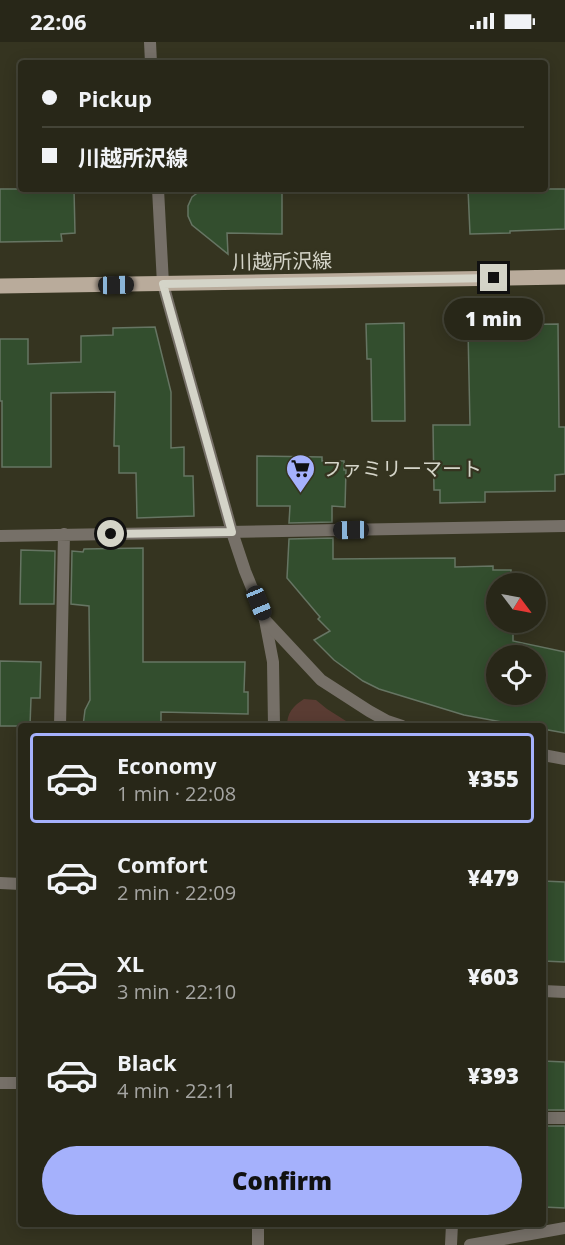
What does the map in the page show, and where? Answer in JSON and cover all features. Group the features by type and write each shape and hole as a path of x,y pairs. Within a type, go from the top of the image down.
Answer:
{"main road":[{"name":"川越所沢線","path":"0,286 565,277"}],"street":[{"path":"150,42 151,60"},
{"path":"158,192 163,284 232,532 265,620 273,662 274,723"},
{"path":"0,536 565,526"},
{"path":"60,723 64,534"},
{"path":"265,620 321,680 393,723"},
{"path":"546,756 565,759"},
{"path":"0,883 18,884"},
{"path":"546,991 565,992"},
{"path":"0,1083 18,1083"},
{"path":"546,1118 565,1118"},
{"path":"258,1227 258,1245"},
{"path":"451,1245 452,1227"},
{"path":"470,1245 565,1228"}],"shaded area":[{"path":"304,699 316,700 350,723 287,723 291,710"}],"building":[{"path":"0,189 18,189 18,192 74,192 75,233 61,234 62,241 0,242"},
{"path":"548,189 565,189 565,229 470,234 468,192 548,192"},
{"path":"199,192 282,192 282,234 227,233 228,254 192,225 188,216 188,206 192,197"},
{"path":"404,323 405,421 372,421 371,359 367,359 366,324"},
{"path":"558,324 559,427 565,427 565,474 555,475 555,491 485,492 485,502 440,503 440,490 434,490 433,425 470,425 468,330 485,329 485,325"},
{"path":"155,327 171,392 171,448 184,447 184,476 193,476 194,516 137,518 136,473 119,473 119,446 114,446 115,392 51,393 51,467 2,467 0,339 28,339 28,364 81,362 81,336 113,335 113,328"},
{"name":"ファミリーマート","path":"257,456 322,457 322,461 344,461 344,470 346,470 345,507 332,506 332,522 289,523 290,506 257,506"},
{"path":"333,538 333,559 455,558 455,567 493,566 493,570 511,570 511,573 486,573 486,633 513,633 513,641 532,645 486,645 486,705 546,705 546,648 565,652 565,733 546,730 546,723 508,723 464,715 379,689 363,681 334,660 314,640 330,631 318,619 320,617 287,578 289,539"},
{"path":"143,548 143,662 245,662 244,692 248,692 248,714 161,712 161,723 83,723 85,710 90,700 89,606 71,604 72,551 83,552 84,549"},
{"path":"21,550 55,551 54,604 20,604"},
{"path":"0,661 41,662 40,698 31,698 30,723 0,726"},
{"path":"546,881 565,882 565,962 546,961"},
{"path":"546,1061 565,1062 565,1110 546,1110"},
{"path":"546,1126 565,1126 565,1208 546,1207"}],"place":[{"name":"ファミリーマート","path":"301,494"}],"route":[{"path":"111,534 232,532 163,284 494,278"}]}
